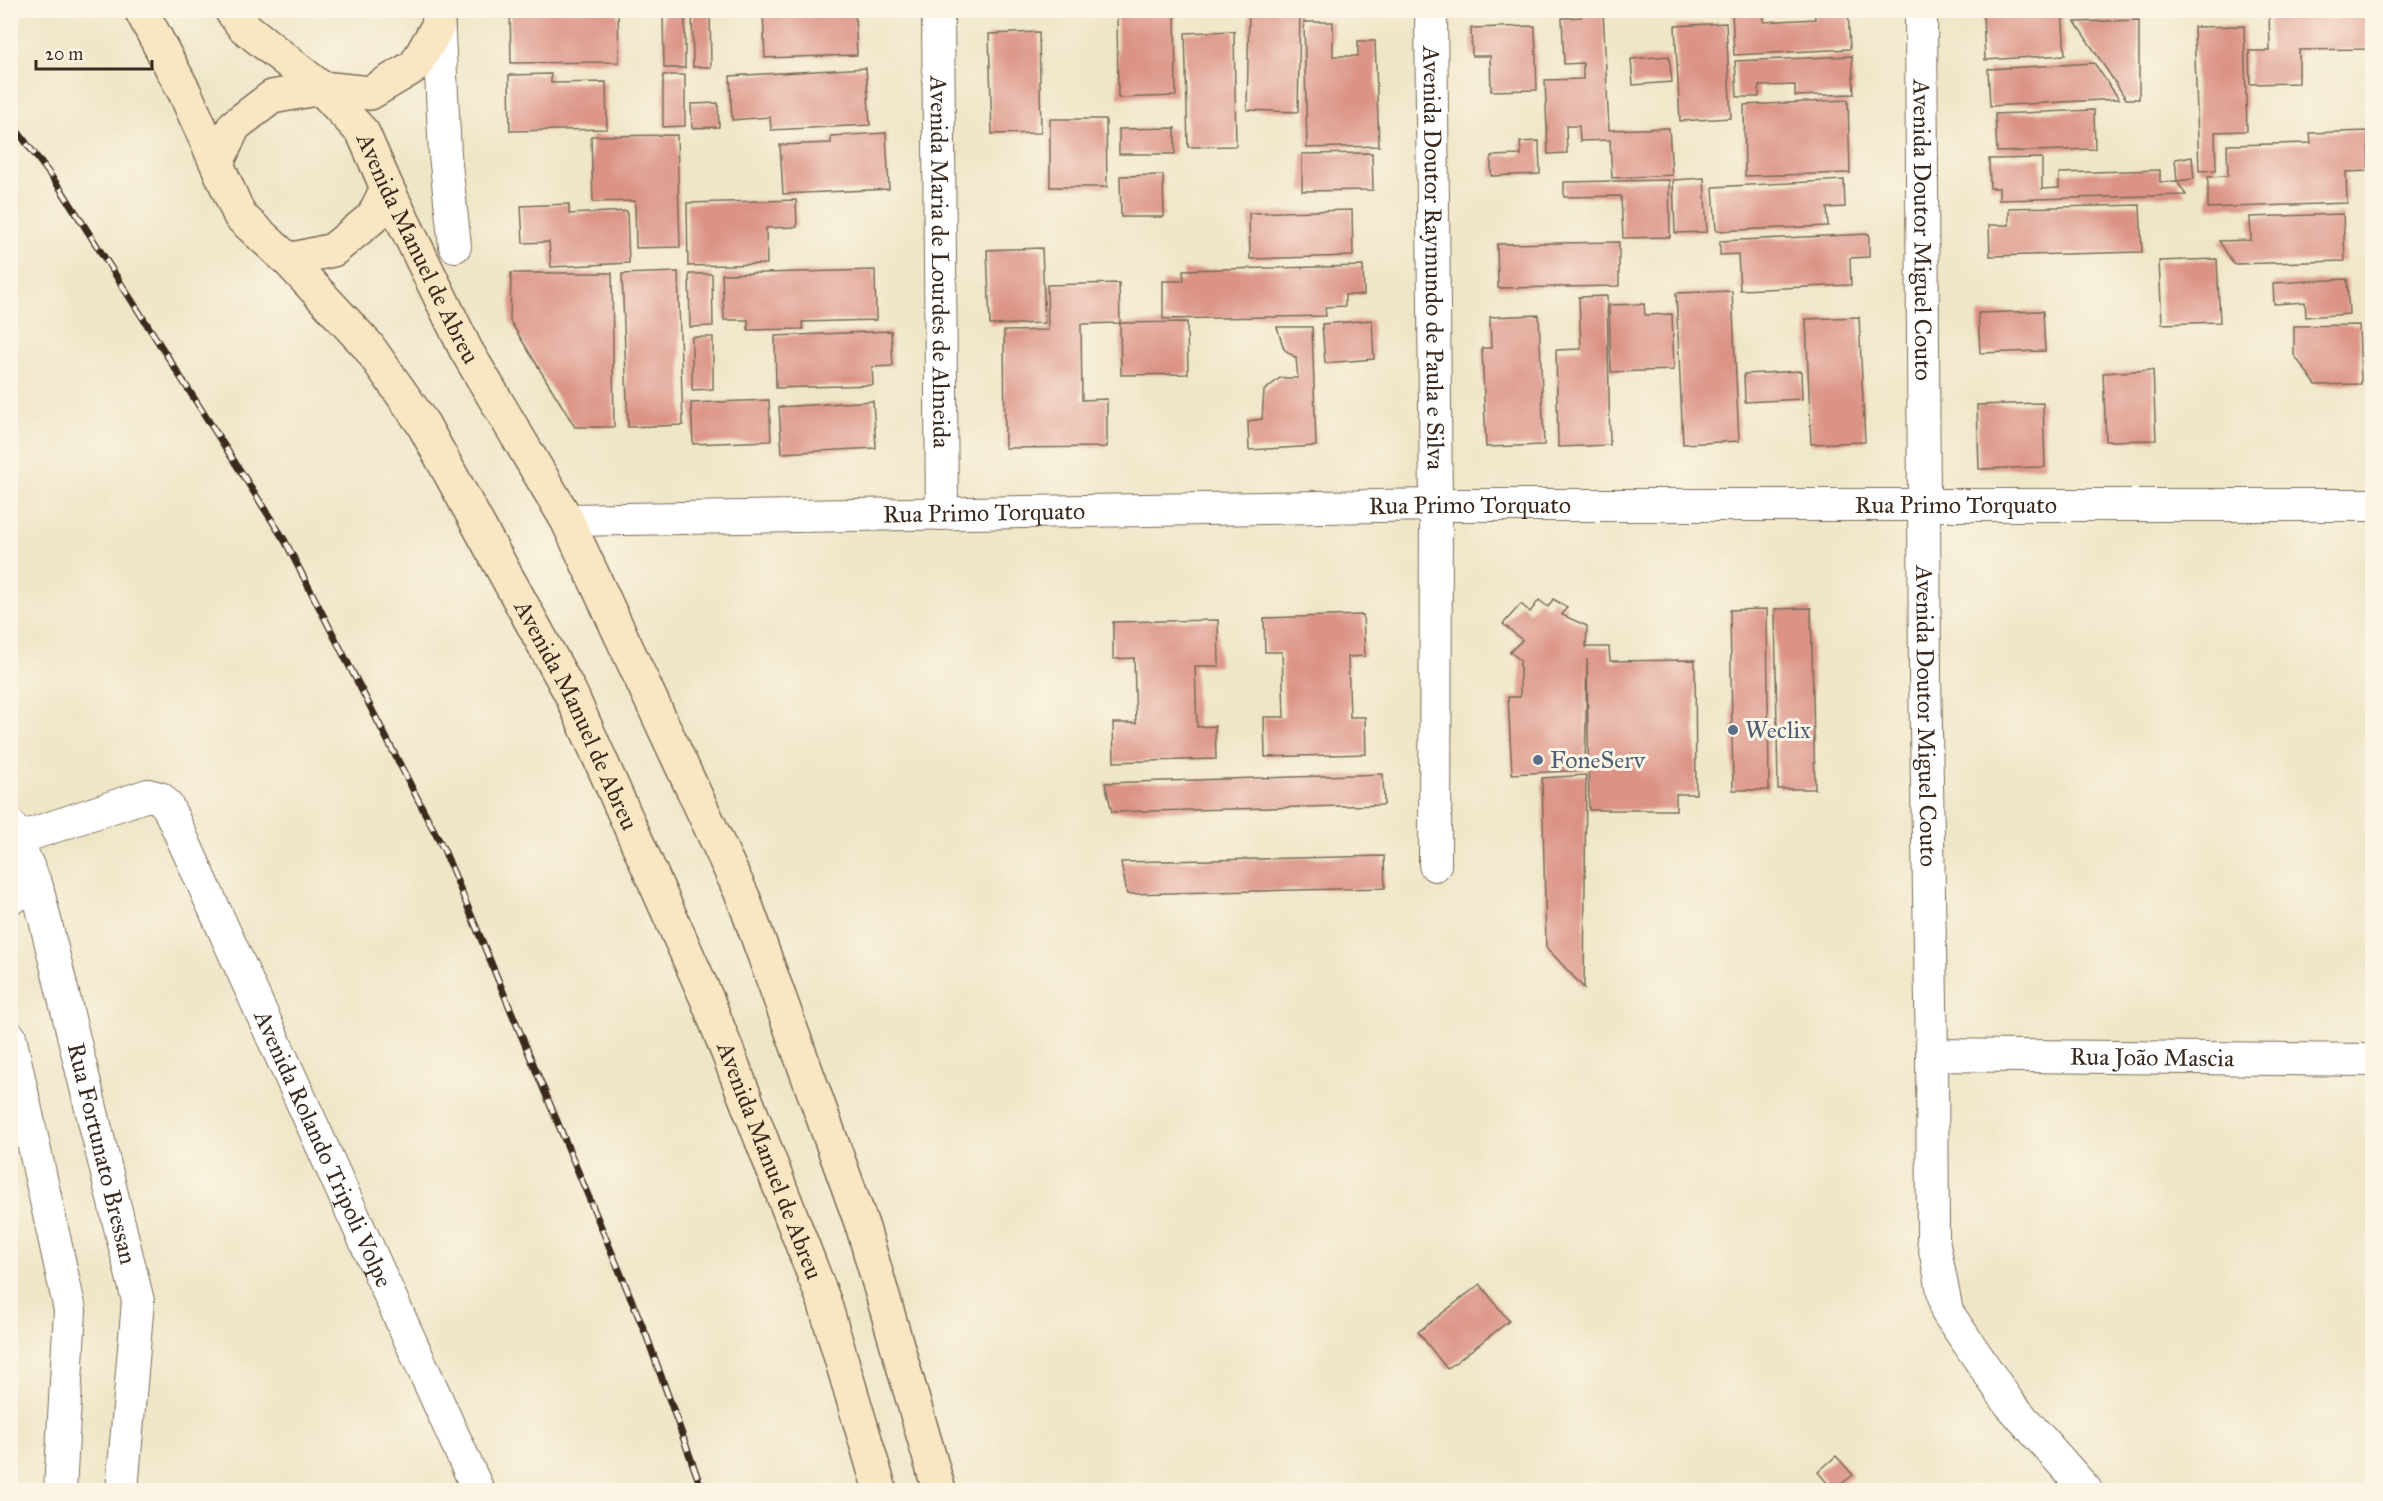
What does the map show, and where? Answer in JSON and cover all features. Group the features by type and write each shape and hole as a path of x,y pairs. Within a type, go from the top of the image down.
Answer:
{"main road":[{"name":"Avenida Manuel de Abreu","path":"141,10 185,93 240,216 288,260 368,346 423,424 571,694 711,1009 825,1301 880,1491"},
{"name":"Avenida Manuel de Abreu","path":"231,10 243,26 321,88 363,133 387,188 466,350 567,520 743,897 863,1228 939,1491"},
{"path":"217,163 234,126 272,98 321,88 370,93 415,66 438,18"},
{"path":"288,260 333,250 373,217 387,188"}],"street":[{"name":"Avenida Maria de Lourdes de Almeida","path":"938,10 942,514"},
{"name":"Avenida Doutor Raymundo de Paula e Silva","path":"1431,10 1436,505 1435,865"},
{"name":"Avenida Doutor Miguel Couto","path":"1921,10 1924,675 1932,1055 1933,1239 1947,1312 2009,1403 2086,1491"},
{"path":"438,18 445,154 455,246"},
{"name":"Rua Primo Torquato","path":"567,520 1436,505 2373,504"},
{"name":"Avenida Rolando Tripoli Volpe","path":"14,832 148,795 160,798 168,807 478,1491"},
{"name":"Rua Fortunato Bressan","path":"14,832 24,893 138,1301 122,1491"},
{"path":"10,1036 70,1310 60,1491"},
{"name":"Rua João Mascia","path":"1932,1055 2373,1060"}],"building":[{"path":"510,10 618,10 619,62 511,63"},
{"path":"663,10 685,10 685,68 664,68"},
{"path":"692,10 710,10 711,67 693,67"},
{"path":"763,10 855,10 857,55 765,58"},
{"path":"1117,10 1175,10 1176,96 1118,98"},
{"path":"1249,10 1300,10 1298,112 1247,110"},
{"path":"1581,10 1603,10 1609,130 1669,128 1672,175 1612,178 1610,140 1580,141 1579,126 1566,126 1567,153 1548,154 1545,80 1583,79 1583,63 1564,64 1562,18 1581,17"},
{"path":"1732,10 1764,10 1764,22 1815,19 1814,10 1848,10 1850,49 1734,55"},
{"path":"2062,10 2065,55 1985,60 1983,14"},
{"path":"2358,10 2366,21 2367,49 2299,50 2299,83 2250,84 2249,51 2270,51 2269,11"},
{"path":"2139,20 2139,99 2126,99 2075,22"},
{"path":"1304,22 1333,22 1333,56 1358,56 1358,41 1375,41 1379,146 1307,148"},
{"path":"1726,23 1731,118 1680,121 1675,26"},
{"path":"1535,26 1537,90 1491,91 1490,56 1472,56 1471,28"},
{"path":"2244,26 2247,131 2215,132 2216,170 2199,171 2194,27"},
{"path":"1234,31 1236,146 1188,147 1185,33"},
{"path":"1039,32 1041,133 992,134 989,34"},
{"path":"1669,56 1672,82 1633,85 1631,59"},
{"path":"1852,56 1854,94 1795,96 1795,85 1759,86 1759,97 1737,97 1735,61"},
{"path":"2094,63 2119,99 1990,106 1988,69"},
{"path":"866,68 870,125 771,130 770,117 732,120 730,76"},
{"path":"551,74 551,83 606,82 607,129 510,131 509,75"},
{"path":"663,75 685,75 685,126 663,127"},
{"path":"1848,100 1850,173 1745,176 1744,105"},
{"path":"718,103 719,127 692,128 691,104"},
{"path":"2094,110 2095,149 1997,152 1995,114"},
{"path":"1050,119 1106,119 1107,187 1050,187"},
{"path":"1175,128 1175,154 1119,154 1119,129"},
{"path":"2368,131 2369,171 2346,172 2347,203 2208,208 2208,177 2228,176 2227,145 2311,143 2310,133"},
{"path":"886,133 889,189 783,194 780,145 831,143 831,136"},
{"path":"677,135 680,247 636,248 635,201 593,202 591,136"},
{"path":"1539,141 1540,174 1491,176 1491,156 1521,155 1520,142"},
{"path":"1372,153 1373,190 1302,191 1302,154"},
{"path":"2192,157 2194,179 2177,181 2175,159"},
{"path":"2042,158 2042,189 2059,188 2059,173 2160,170 2160,182 2177,181 2186,195 1999,200 1999,188 1990,188 1989,159"},
{"path":"1163,175 1164,217 1121,217 1120,176"},
{"path":"1704,178 1707,232 1675,233 1673,180"},
{"path":"1669,180 1670,237 1623,238 1621,196 1564,197 1564,182"},
{"path":"1844,180 1845,207 1827,208 1828,226 1716,231 1713,187"},
{"path":"796,200 797,227 766,228 767,264 688,266 687,203"},
{"path":"569,204 569,214 627,211 629,263 551,267 549,242 523,243 521,206"},
{"path":"2140,205 2142,252 1990,256 1989,225 2009,225 2009,208"},
{"path":"1352,210 1353,256 1250,259 1249,213"},
{"path":"2343,214 2345,261 2234,264 2219,241 2251,240 2250,217"},
{"path":"1869,234 1869,257 1850,258 1851,285 1740,290 1738,254 1720,255 1720,241"},
{"path":"1619,242 1619,286 1498,288 1497,244"},
{"path":"1042,248 1045,323 990,325 987,250"},
{"path":"2217,259 2220,322 2162,324 2159,261"},
{"path":"1363,266 1364,295 1345,295 1345,306 1325,307 1326,316 1163,319 1163,281 1184,281 1183,270"},
{"path":"875,270 876,320 802,322 803,329 748,330 748,320 724,320 722,274"},
{"path":"678,272 683,425 628,427 622,274"},
{"path":"511,273 612,273 614,427 575,427 510,321"},
{"path":"689,274 712,274 713,326 690,327"},
{"path":"2347,279 2349,314 2306,317 2305,302 2274,304 2273,283"},
{"path":"1119,283 1120,323 1081,324 1082,400 1107,399 1107,447 1005,448 1004,331 1048,330 1047,285"},
{"path":"1732,291 1739,441 1683,444 1676,293"},
{"path":"1607,296 1610,445 1558,447 1556,350 1581,349 1579,297"},
{"path":"1644,304 1645,315 1672,314 1674,370 1611,372 1609,305"},
{"path":"2043,311 2045,351 1980,353 1978,313"},
{"path":"1539,315 1544,445 1486,447 1482,348 1491,348 1490,317"},
{"path":"1859,317 1865,442 1811,444 1806,319"},
{"path":"1372,320 1374,359 1325,363 1322,324"},
{"path":"1187,322 1188,374 1121,375 1120,323"},
{"path":"2359,325 2361,384 2316,385 2294,355 2294,326"},
{"path":"1277,327 1312,327 1316,446 1249,450 1248,421 1262,419 1264,391 1280,378 1298,378 1296,358 1284,349"},
{"path":"891,331 893,366 872,367 873,385 776,388 775,336"},
{"path":"692,337 713,337 713,389 692,390"},
{"path":"2153,370 2156,440 2106,441 2103,373"},
{"path":"1801,371 1802,399 1745,402 1744,374"},
{"path":"769,400 771,441 693,444 691,403"},
{"path":"873,401 876,448 782,453 779,407"},
{"path":"2043,403 2045,467 1979,469 1977,405"},
{"path":"1553,599 1567,607 1562,615 1587,626 1586,647 1609,647 1610,661 1695,660 1696,794 1676,794 1676,810 1589,810 1587,659 1585,770 1512,774 1508,697 1520,697 1520,660 1510,652 1522,640 1503,624 1521,604 1530,612 1539,600 1548,607"},
{"path":"1811,608 1815,789 1778,789 1775,609"},
{"path":"1767,609 1769,790 1733,790 1730,610"},
{"path":"1363,615 1365,656 1348,657 1350,717 1365,717 1366,754 1265,757 1264,717 1284,717 1282,652 1265,652 1264,618"},
{"path":"1218,620 1219,666 1195,666 1197,727 1215,726 1216,759 1114,762 1113,723 1136,723 1134,658 1113,659 1113,622"},
{"path":"1383,774 1384,805 1112,812 1105,783"},
{"path":"1586,775 1584,988 1546,947 1542,778"},
{"path":"1384,856 1385,888 1127,894 1121,862"},
{"path":"1480,1284 1509,1321 1447,1369 1418,1332"},
{"path":"1836,1456 1853,1475 1833,1490 1818,1472"}],"railway":[{"path":"10,121 62,191 285,541 444,850 647,1337 702,1490"}],"place":[{"name":"Weclix","path":"1733,730"},
{"name":"FoneServ","path":"1538,760"}]}
